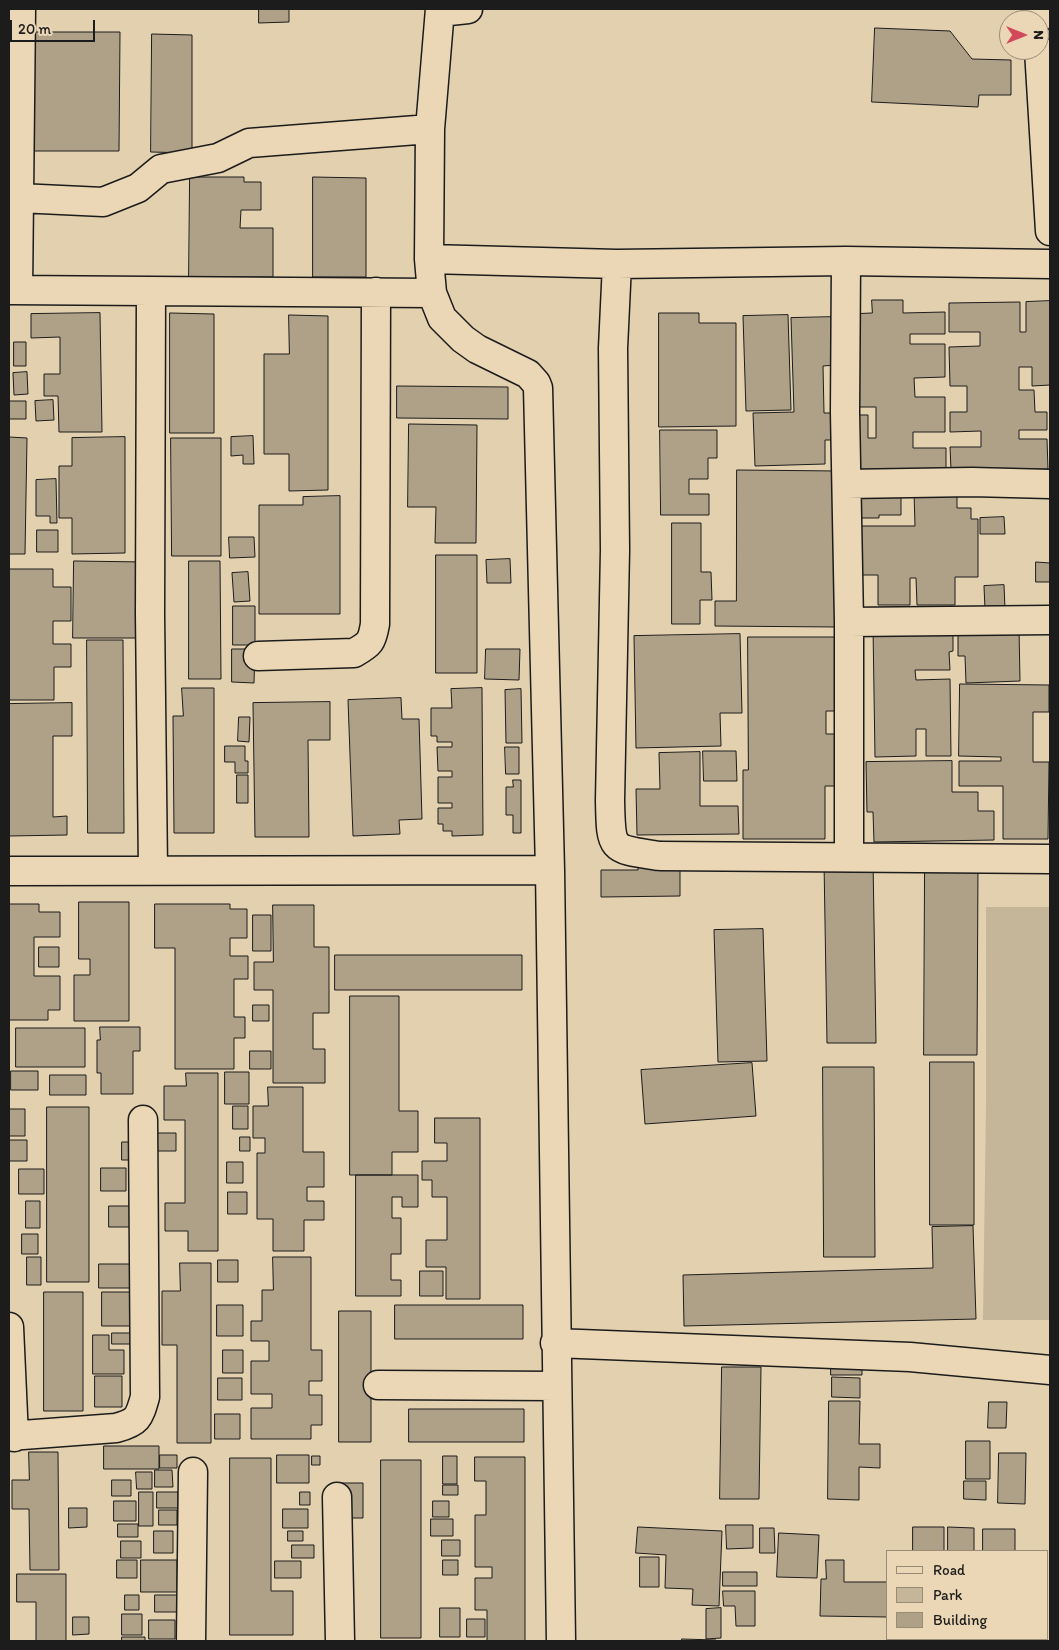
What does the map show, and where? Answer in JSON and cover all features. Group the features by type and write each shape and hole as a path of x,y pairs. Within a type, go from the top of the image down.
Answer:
{"street":[{"path":"21,9 18,198 13,290 432,293"},
{"path":"468,9 440,10 430,129 429,259 432,293 442,318 476,349 528,374 538,388 550,870 555,1343 561,1641"},
{"path":"1040,60 1050,231"},
{"path":"18,198 103,202 138,188 161,169 218,158 249,143 430,129"},
{"path":"429,259 617,264 846,261 1050,264"},
{"path":"846,261 845,412 849,622 849,857"},
{"path":"617,264 614,348 615,550 610,800 611,831 618,848 660,856 1050,859"},
{"path":"151,292 150,614 153,870"},
{"path":"258,656 354,653 366,647 372,640 375,614 376,292"},
{"path":"847,484 972,482 1050,484"},
{"path":"849,622 1050,620"},
{"path":"9,871 550,870"},
{"path":"9,1327 11,1436 116,1428 132,1423 140,1413 145,1397 143,1120"},
{"path":"555,1343 910,1357 1050,1370"},
{"path":"378,1385 556,1386"},
{"path":"191,1641 193,1472"},
{"path":"337,1497 340,1641"}],"green space":[{"path":"986,907 1050,907 1050,1320 983,1320"}],"building":[{"path":"259,9 289,9 289,22 259,23"},
{"path":"875,28 950,31 972,59 1011,60 1011,95 979,95 978,107 872,102"},
{"path":"31,32 120,32 119,151 31,151"},
{"path":"152,34 192,35 192,153 151,152"},
{"path":"190,177 244,177 244,182 261,182 261,210 241,210 240,228 273,228 273,277 189,277"},
{"path":"313,177 366,178 366,277 313,277"},
{"path":"872,300 903,300 903,313 945,312 945,334 910,334 910,344 945,344 945,377 914,378 915,397 945,397 945,432 913,432 913,448 946,448 946,469 928,469 928,480 849,481 849,415 868,415 868,438 876,438 876,407 850,407 850,314 872,313"},
{"path":"1050,301 1050,385 1032,386 1032,367 1019,367 1019,390 1034,390 1035,412 1047,412 1047,430 1019,430 1019,439 1047,439 1048,469 951,470 950,447 981,447 981,431 950,432 950,412 967,412 967,386 950,386 949,347 980,346 980,332 949,332 949,303 1020,302 1020,332 1026,332 1026,302"},
{"path":"100,313 102,432 59,432 58,396 44,396 44,374 60,374 60,337 31,338 31,314"},
{"path":"170,313 214,314 214,433 170,433"},
{"path":"659,313 699,313 699,323 736,323 736,426 659,427"},
{"path":"289,315 328,316 328,490 289,491 289,454 264,454 264,354 289,354"},
{"path":"788,315 791,410 746,411 743,316"},
{"path":"835,317 836,365 823,366 824,413 836,413 836,440 825,440 825,464 755,466 753,413 794,412 791,318"},
{"path":"14,342 26,342 26,366 14,366"},
{"path":"27,372 28,394 14,395 13,373"},
{"path":"397,386 508,387 508,419 397,418"},
{"path":"53,400 54,420 36,421 35,401"},
{"path":"9,401 26,401 26,419 9,419"},
{"path":"409,424 477,425 476,543 435,543 436,507 408,507"},
{"path":"660,430 717,430 717,458 708,458 708,479 689,479 689,494 709,494 709,515 661,515"},
{"path":"253,436 254,464 243,464 243,455 231,456 231,437"},
{"path":"9,437 27,438 25,554 9,554"},
{"path":"125,437 125,553 72,554 72,518 59,518 59,466 72,466 72,438"},
{"path":"171,438 221,438 221,556 172,556"},
{"path":"737,470 838,471 837,627 715,626 715,601 736,601"},
{"path":"56,479 57,523 50,523 50,516 36,516 36,480"},
{"path":"861,491 901,491 901,515 879,515 879,518 861,518"},
{"path":"957,491 957,508 971,508 971,519 978,519 978,577 955,577 955,605 917,605 916,578 910,578 910,605 878,605 878,575 860,575 860,526 915,526 914,492"},
{"path":"340,496 340,614 259,614 259,505 303,505 303,497"},
{"path":"1004,517 1005,534 980,534 980,518"},
{"path":"672,523 701,523 701,572 711,572 712,600 700,600 700,624 672,624"},
{"path":"37,530 58,530 58,552 37,552"},
{"path":"229,537 254,537 255,557 230,558"},
{"path":"436,555 477,555 477,673 436,673"},
{"path":"510,559 511,583 487,583 486,560"},
{"path":"74,561 146,562 146,638 73,638"},
{"path":"189,561 220,561 221,679 189,679"},
{"path":"1036,562 1050,563 1050,582 1036,582"},
{"path":"9,569 53,569 53,587 71,587 71,621 53,621 53,644 71,644 71,667 54,667 54,700 9,700"},
{"path":"248,572 250,601 234,602 232,573"},
{"path":"1004,585 1005,609 985,609 984,586"},
{"path":"233,606 255,606 255,645 233,645"},
{"path":"953,625 953,651 949,652 950,670 915,670 916,680 950,679 951,756 926,756 926,729 916,729 916,756 875,757 873,627"},
{"path":"1019,628 1020,681 966,683 965,656 958,656 958,630"},
{"path":"740,634 742,713 720,713 721,746 636,748 634,636"},
{"path":"748,637 842,637 842,711 826,711 826,734 842,734 842,786 825,786 825,839 743,839 743,770 748,770"},
{"path":"87,640 123,640 124,833 88,833"},
{"path":"232,649 255,649 254,683 232,682"},
{"path":"486,649 520,649 519,680 485,679"},
{"path":"960,684 1049,685 1049,712 1033,712 1033,762 1049,762 1048,839 1003,839 1003,786 959,786 959,761 1001,761 1001,757 959,756"},
{"path":"182,688 214,688 214,833 174,833 173,716 183,716"},
{"path":"482,688 483,835 452,836 452,831 443,831 443,824 438,824 438,808 452,808 452,803 438,803 438,777 452,777 452,771 438,771 437,747 452,747 452,742 437,742 437,736 431,736 431,708 452,708 451,689"},
{"path":"521,689 522,743 506,743 505,690"},
{"path":"401,698 402,719 419,719 422,819 399,820 400,834 353,836 348,700"},
{"path":"330,702 330,740 308,740 309,837 255,837 253,703"},
{"path":"72,703 72,736 53,736 53,817 67,816 67,835 9,836 9,704"},
{"path":"239,717 250,717 249,742 238,741"},
{"path":"225,746 245,746 245,761 248,761 248,773 235,773 235,762 225,762"},
{"path":"505,747 519,747 519,774 506,774"},
{"path":"703,751 736,751 737,781 704,781"},
{"path":"700,752 700,806 738,806 739,834 637,835 636,789 660,789 659,753"},
{"path":"952,761 952,792 978,792 978,811 994,811 994,840 874,842 873,812 867,812 866,762"},
{"path":"237,775 248,775 248,803 237,803"},
{"path":"513,780 521,780 521,833 513,833 513,815 506,815 506,787 513,787"},
{"path":"873,860 876,1043 827,1043 824,861"},
{"path":"680,864 680,896 601,897 601,870 638,870 638,865"},
{"path":"925,864 978,865 977,1055 924,1055"},
{"path":"79,902 129,902 129,1021 74,1021 74,975 90,975 90,959 79,959"},
{"path":"9,904 39,904 39,912 60,912 60,937 34,937 34,976 60,976 60,1010 48,1010 48,1020 9,1020"},
{"path":"155,904 230,904 230,909 247,909 247,938 230,938 230,956 248,956 248,979 234,979 234,1017 245,1017 245,1038 234,1038 234,1069 175,1069 175,948 155,948"},
{"path":"273,905 314,905 314,947 329,947 329,1013 313,1013 313,1049 325,1049 325,1083 273,1083 273,990 254,990 254,962 273,962"},
{"path":"253,915 271,915 271,951 253,951"},
{"path":"763,929 767,1061 718,1062 714,930"},
{"path":"39,947 59,947 59,967 39,967"},
{"path":"335,955 522,955 522,990 335,990"},
{"path":"350,996 399,996 399,1111 418,1111 418,1152 392,1152 392,1175 350,1175"},
{"path":"253,1005 269,1005 269,1021 253,1021"},
{"path":"100,1027 140,1027 140,1051 133,1051 133,1094 101,1094 101,1073 97,1073 97,1040 100,1040"},
{"path":"16,1028 85,1028 85,1067 16,1067"},
{"path":"250,1051 271,1051 271,1069 250,1069"},
{"path":"930,1062 974,1062 974,1225 930,1225"},
{"path":"752,1063 756,1116 645,1124 641,1070"},
{"path":"823,1067 874,1067 875,1257 824,1257"},
{"path":"11,1071 38,1071 38,1090 11,1090"},
{"path":"225,1072 249,1072 249,1104 225,1104"},
{"path":"186,1073 218,1073 218,1251 188,1251 188,1231 165,1231 165,1203 185,1203 185,1120 164,1120 164,1086 186,1086"},
{"path":"50,1075 86,1075 86,1095 50,1095"},
{"path":"268,1087 303,1087 303,1152 324,1152 324,1187 307,1187 307,1201 324,1201 324,1220 304,1220 304,1251 273,1251 273,1219 257,1219 257,1153 265,1153 265,1138 253,1138 253,1106 268,1106"},
{"path":"233,1106 248,1106 248,1129 233,1129"},
{"path":"47,1107 89,1107 89,1282 47,1282"},
{"path":"9,1109 25,1109 25,1136 9,1136"},
{"path":"435,1118 480,1118 480,1299 446,1299 446,1267 426,1267 426,1240 447,1240 447,1197 432,1197 432,1180 422,1180 422,1161 447,1161 447,1143 435,1143"},
{"path":"156,1133 176,1133 176,1151 156,1151"},
{"path":"240,1137 250,1137 250,1151 240,1151"},
{"path":"9,1140 27,1140 27,1161 9,1161"},
{"path":"122,1142 134,1142 134,1160 122,1160"},
{"path":"227,1162 243,1162 243,1183 227,1183"},
{"path":"101,1168 126,1168 126,1191 101,1191"},
{"path":"19,1169 44,1169 44,1194 19,1194"},
{"path":"356,1175 418,1175 418,1207 402,1207 402,1197 392,1197 392,1218 401,1218 401,1254 391,1254 391,1280 401,1280 401,1296 356,1296"},
{"path":"228,1192 247,1192 247,1214 228,1214"},
{"path":"26,1201 40,1201 40,1228 26,1228"},
{"path":"109,1206 138,1206 138,1227 109,1227"},
{"path":"973,1226 976,1319 684,1326 683,1275 933,1268 932,1227"},
{"path":"22,1234 38,1234 38,1254 22,1254"},
{"path":"27,1257 41,1257 41,1285 27,1285"},
{"path":"273,1257 311,1257 311,1350 322,1350 322,1381 309,1381 309,1395 322,1395 322,1425 311,1425 311,1439 251,1439 251,1408 272,1408 272,1394 251,1394 251,1361 269,1361 269,1341 251,1341 251,1321 262,1321 262,1290 273,1290"},
{"path":"218,1260 238,1260 238,1282 218,1282"},
{"path":"180,1263 211,1263 211,1443 177,1443 177,1345 162,1345 162,1291 180,1291"},
{"path":"99,1264 134,1264 134,1288 99,1288"},
{"path":"420,1271 443,1271 443,1296 420,1296"},
{"path":"44,1292 83,1292 83,1411 44,1411"},
{"path":"102,1292 134,1292 134,1326 102,1326"},
{"path":"217,1305 243,1305 243,1336 217,1336"},
{"path":"395,1305 523,1305 523,1339 395,1339"},
{"path":"339,1311 371,1311 371,1442 339,1442"},
{"path":"112,1333 131,1333 131,1344 112,1344"},
{"path":"93,1335 109,1335 109,1350 124,1350 124,1374 93,1374"},
{"path":"223,1350 243,1350 243,1373 223,1373"},
{"path":"831,1357 862,1358 862,1375 831,1375"},
{"path":"722,1367 761,1367 759,1499 720,1499"},
{"path":"95,1376 122,1376 122,1407 95,1407"},
{"path":"832,1377 860,1378 860,1398 832,1397"},
{"path":"218,1378 242,1378 242,1400 218,1400"},
{"path":"829,1401 860,1401 859,1444 880,1444 880,1468 859,1467 859,1500 828,1499"},
{"path":"989,1402 1007,1402 1006,1428 988,1428"},
{"path":"409,1409 524,1409 524,1442 409,1442"},
{"path":"215,1414 240,1414 240,1439 215,1439"},
{"path":"966,1441 990,1441 990,1479 966,1479"},
{"path":"104,1446 159,1446 159,1469 104,1469"},
{"path":"29,1452 58,1452 59,1570 30,1570 29,1509 12,1509 12,1480 29,1480"},
{"path":"999,1453 1026,1453 1025,1504 998,1503"},
{"path":"160,1455 177,1455 177,1468 160,1468"},
{"path":"277,1455 309,1455 309,1483 277,1483"},
{"path":"312,1456 320,1456 320,1465 312,1465"},
{"path":"443,1456 457,1456 457,1484 443,1484"},
{"path":"475,1457 525,1457 525,1641 487,1641 487,1610 475,1610 475,1578 492,1578 492,1567 475,1567 475,1515 486,1515 486,1481 475,1481"},
{"path":"230,1458 271,1458 271,1591 293,1591 293,1635 230,1635"},
{"path":"381,1460 421,1460 421,1638 381,1638"},
{"path":"155,1470 172,1470 173,1487 155,1487"},
{"path":"136,1472 152,1472 152,1489 137,1489"},
{"path":"112,1480 131,1480 131,1496 112,1496"},
{"path":"964,1481 986,1481 986,1500 964,1499"},
{"path":"342,1483 363,1483 363,1518 342,1518"},
{"path":"443,1485 458,1485 458,1495 443,1495"},
{"path":"139,1492 153,1492 153,1526 139,1526"},
{"path":"157,1492 178,1492 178,1508 157,1508"},
{"path":"300,1492 310,1492 310,1505 300,1505"},
{"path":"114,1501 136,1501 136,1521 114,1521"},
{"path":"433,1501 449,1501 449,1517 433,1517"},
{"path":"69,1508 87,1508 87,1527 69,1528"},
{"path":"283,1509 308,1509 308,1528 283,1528"},
{"path":"159,1510 177,1510 177,1525 159,1525"},
{"path":"431,1519 453,1519 453,1536 431,1536"},
{"path":"118,1524 138,1524 138,1537 118,1537"},
{"path":"726,1525 753,1525 753,1548 727,1549"},
{"path":"638,1527 722,1531 719,1606 692,1605 693,1589 665,1588 666,1555 636,1553"},
{"path":"913,1527 944,1527 944,1550 913,1550"},
{"path":"948,1527 974,1528 974,1550 948,1550"},
{"path":"760,1528 774,1528 775,1553 760,1553"},
{"path":"983,1529 1015,1529 1015,1550 983,1550"},
{"path":"154,1531 173,1531 173,1553 154,1553"},
{"path":"288,1531 303,1531 303,1541 288,1541"},
{"path":"779,1533 819,1535 817,1578 777,1577"},
{"path":"442,1540 460,1540 460,1556 442,1556"},
{"path":"121,1541 141,1541 141,1558 121,1558"},
{"path":"292,1545 314,1545 314,1558 292,1558"},
{"path":"640,1557 659,1557 659,1587 640,1587"},
{"path":"117,1560 137,1560 137,1578 117,1578"},
{"path":"141,1560 177,1560 177,1592 141,1592"},
{"path":"443,1560 458,1560 458,1575 443,1575"},
{"path":"826,1560 844,1560 844,1582 886,1582 886,1617 820,1616 821,1579 826,1579"},
{"path":"275,1561 301,1561 301,1578 275,1578"},
{"path":"723,1572 757,1572 757,1586 723,1586"},
{"path":"17,1574 66,1574 66,1641 36,1641 36,1602 17,1602"},
{"path":"723,1591 755,1591 755,1626 736,1626 735,1606 724,1606"},
{"path":"125,1595 139,1595 139,1610 125,1610"},
{"path":"155,1595 177,1595 177,1612 155,1612"},
{"path":"440,1608 460,1608 460,1637 440,1637"},
{"path":"721,1608 721,1638 706,1639 706,1609"},
{"path":"122,1614 142,1614 142,1635 122,1635"},
{"path":"73,1617 89,1617 89,1634 73,1635"},
{"path":"467,1619 485,1619 485,1637 467,1637"},
{"path":"149,1620 175,1620 175,1639 149,1639"},
{"path":"122,1637 145,1637 145,1641 122,1641"},
{"path":"682,1639 716,1640 716,1641 682,1641"},
{"path":"980,1640 1014,1640 1014,1641"}]}
